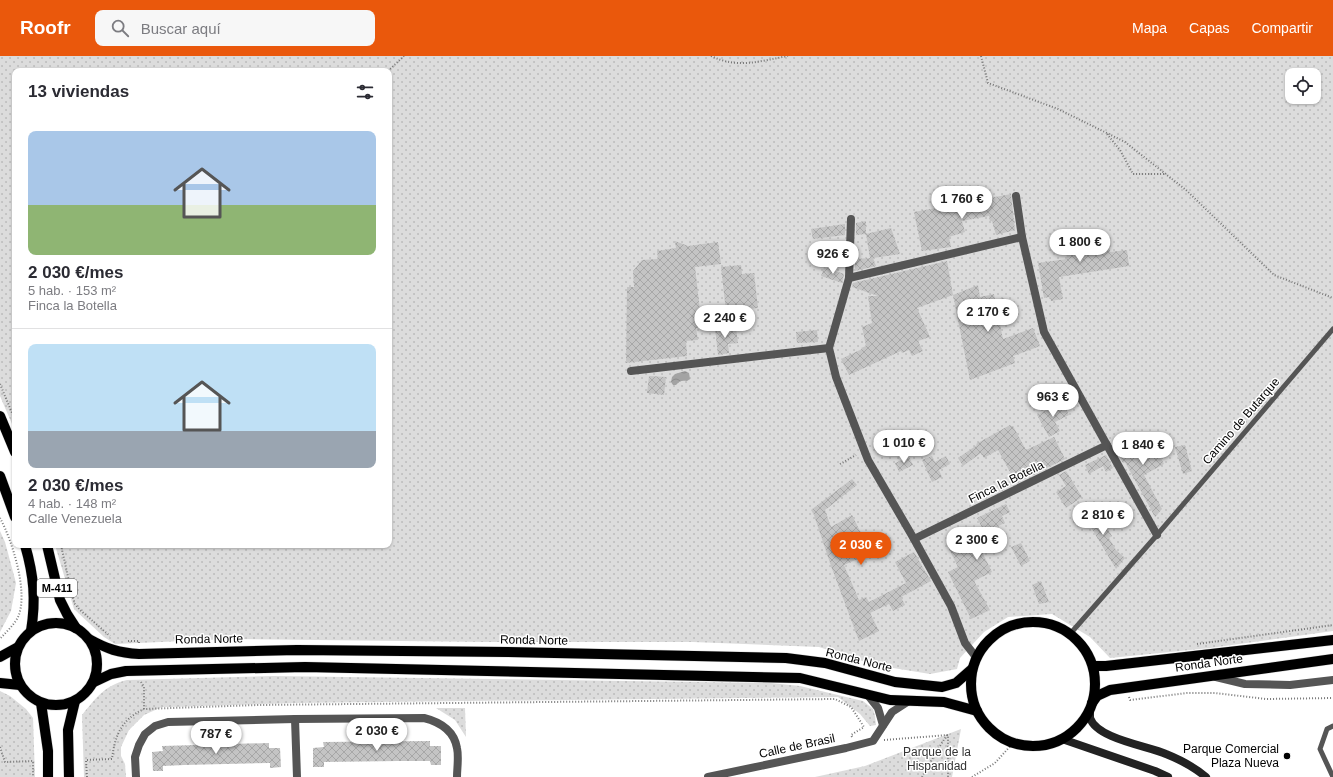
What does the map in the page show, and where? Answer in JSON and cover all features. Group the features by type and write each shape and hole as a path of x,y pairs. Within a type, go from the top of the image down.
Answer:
{"main road":[{"path":"0,416 12,445"},
{"path":"0,476 12,508"},
{"path":"26,548 34,584 34,611 31,631"},
{"name":"M-411","path":"48,548 60,600 76,628"},
{"name":"Ronda Norte","path":"1091,706 1095,684 1092,666 1087,654 1080,643 1070,634 1054,625 1036,622 1018,624 1001,630 986,642 976,657 972,669 971,690 976,711 983,722 992,731 1002,738 1025,746 1050,744 1062,739 1078,726 1091,706 1097,696 1110,690 1333,659"},
{"path":"53,623 65,624 76,628 90,639 95,649 98,660 94,682 89,690 75,701 64,705 52,706 41,703 29,696 20,685 15,672 15,659 18,647 31,631 41,626 53,623"},
{"name":"Ronda Norte","path":"90,639 106,648 123,653 139,654 305,650 508,652 786,658 825,664 896,682 942,687 956,683 972,669"},
{"name":"Ronda Norte","path":"1092,666 1106,666 1333,640"},
{"path":"0,657 18,647"},
{"path":"94,682 111,674 140,670 305,667 800,678 890,700 944,702 976,711"},
{"path":"0,683 20,685"},
{"path":"69,777 68,730 75,701"},
{"path":"41,703 48,751 48,777"},
{"path":"1091,706 1090,718 1096,726 1118,740 1165,753 1195,768 1206,777"},
{"path":"1062,739 1155,771 1168,777"}],"street":[{"path":"1016,196 1022,237 1044,332 1157,535"},
{"path":"851,219 849,278 829,348 836,377 868,460 951,606 965,643 976,657"},
{"path":"849,278 1022,237"},
{"path":"631,371 829,348"},
{"name":"Finca la Botella","path":"914,539 1107,446"},
{"path":"1211,676 1245,684 1290,684 1333,680"},
{"path":"868,694 878,708 883,725"},
{"path":"873,741 892,712 909,701"},
{"path":"136,777 135,757 145,734 155,726 168,722 424,718 436,721 445,727 453,738 457,748 457,777"},
{"path":"295,719 297,777"},
{"name":"Calle de Brasil","path":"708,777 873,741"}],"lane":[{"name":"Camino de Butarque","path":"1070,634 1157,535 1333,329"},
{"path":"1333,726 1326,729 1320,749 1333,777"}],"path":[{"path":"391,68 404,56"},
{"path":"711,56 722,61 746,64 788,56"},
{"path":"981,56 988,83 1058,109 1125,142 1186,190 1274,275 1333,298"},
{"path":"1106,132 1120,150 1134,174 1166,174"},
{"path":"0,384 12,413"},
{"path":"840,464 864,450"},
{"path":"0,518 6,530 16,560 22,590 21,605 18,617 0,639"},
{"path":"62,548 75,604 106,634 115,639"},
{"path":"123,641 139,641 139,654"},
{"path":"140,670 140,680 144,687 144,709"},
{"path":"87,777 86,760 112,759 116,736 122,726 130,718 144,709 258,705 835,699 851,708 864,727 851,735 855,746"},
{"path":"873,741 948,735"},
{"path":"922,777 948,735"},
{"path":"948,735 948,777"},
{"path":"972,777 995,763 1013,743"},
{"path":"0,747 5,762 33,761 33,777"}],"green space":[{"path":"0,56 1333,56 1333,631 1210,648 1110,658 1090,637 1052,614 1008,617 984,632 960,658 957,669 930,674 875,665 819,647 693,642 486,642 229,639 115,644 104,637 74,609 56,548 392,548 392,68 12,68 12,424 0,396"},
{"path":"0,531 5,542 16,583 11,611 0,632"},
{"path":"273,676 771,683 800,686 863,701 873,709 876,725 870,726 860,714 838,697 295,703 162,707 144,715 129,730 121,747 121,756 125,764 126,777 84,777 82,715 102,693 113,685 127,680"},
{"path":"0,691 10,696 26,709 33,718 35,777 0,777"},
{"path":"436,708 465,708 466,737 455,720"},
{"name":"Parque de la Hispanidad","path":"961,729 952,777 815,777 865,766"}],"water":[{"path":"685,371 689,373 690,379 673,385 671,382 672,377 675,374"}],"building":[{"path":"1011,194 1015,230 996,235 989,216 962,221 965,232 949,237 951,247 922,251 914,212"},
{"path":"866,221 866,234 856,235 856,223"},
{"path":"845,224 845,235 813,239 811,229"},
{"path":"891,228 900,254 873,258 876,266 855,271 855,259 870,258 866,234"},
{"path":"1108,235 1110,252 1127,250 1129,266 1059,277 1063,299 1051,301 1050,297 1044,298 1038,263 1067,259 1065,245 1071,244 1071,240"},
{"path":"675,241 688,246 718,242 721,264 695,267 702,328 696,328 698,340 686,341 687,356 626,363 627,287 634,287 633,271 642,260 658,259 657,251 676,248"},
{"path":"947,261 953,295 917,308 930,337 918,341 923,351 912,356 909,350 902,353 901,351 849,375 841,359 866,346 862,327 872,323 868,296 878,296 852,287 853,283"},
{"path":"741,265 742,274 754,273 758,308 726,311 721,267"},
{"path":"824,267 844,274 842,283 821,276"},
{"path":"978,285 980,297 994,294 995,300 1004,298 1008,312 998,315 1003,339 1033,328 1040,346 1013,356 1015,363 970,380 953,295"},
{"path":"726,327 726,329 736,328 738,343 728,344 729,353 718,355 715,328"},
{"path":"817,330 818,342 797,343 796,332"},
{"path":"649,376 666,377 664,395 647,393"},
{"path":"1062,402 1069,415 1055,422 1060,431 1049,437 1037,415"},
{"path":"1010,425 1013,426 1026,450 1054,437 1065,459 1016,483 998,450 984,458 981,453 963,466 958,458 977,445 976,444"},
{"path":"1147,432 1164,464 1144,475 1162,509 1155,517 1125,462 1123,463 1116,450"},
{"path":"1185,445 1192,471 1183,474 1175,447"},
{"path":"1106,455 1113,468 1106,472 1103,466 1089,474 1085,465"},
{"path":"932,456 935,462 946,456 950,464 939,470 942,477 932,482 922,460"},
{"path":"909,457 913,465 899,472 895,463"},
{"path":"1066,471 1082,497 1066,508 1056,492 1066,486 1059,475"},
{"path":"852,479 857,485 825,510 831,527 852,515 871,553 844,565 859,600 866,597 869,602 906,583 895,562 914,552 931,581 901,597 905,605 893,611 889,604 870,613 879,631 859,641 811,510"},
{"path":"1006,504 1010,512 1002,516 1005,523 998,526 1006,542 982,552 992,572 974,581 990,610 971,619 948,572 958,567 949,549 984,531 977,518"},
{"path":"1089,504 1098,520 1101,518 1112,536 1109,538 1116,550 1125,558 1116,569 1080,509"},
{"path":"1021,543 1030,561 1021,566 1011,547"},
{"path":"1041,581 1049,602 1039,604 1032,585"},
{"path":"430,741 430,746 441,746 441,765 431,765 430,761 324,762 324,767 313,767 313,748 324,747 323,742"},
{"path":"269,743 269,748 280,748 281,767 270,768 270,763 184,765 163,766 163,771 153,771 152,752 163,751 162,746"}],"place":[{"name":"Parque Comercial Plaza Nueva","path":"1287,756"}]}
